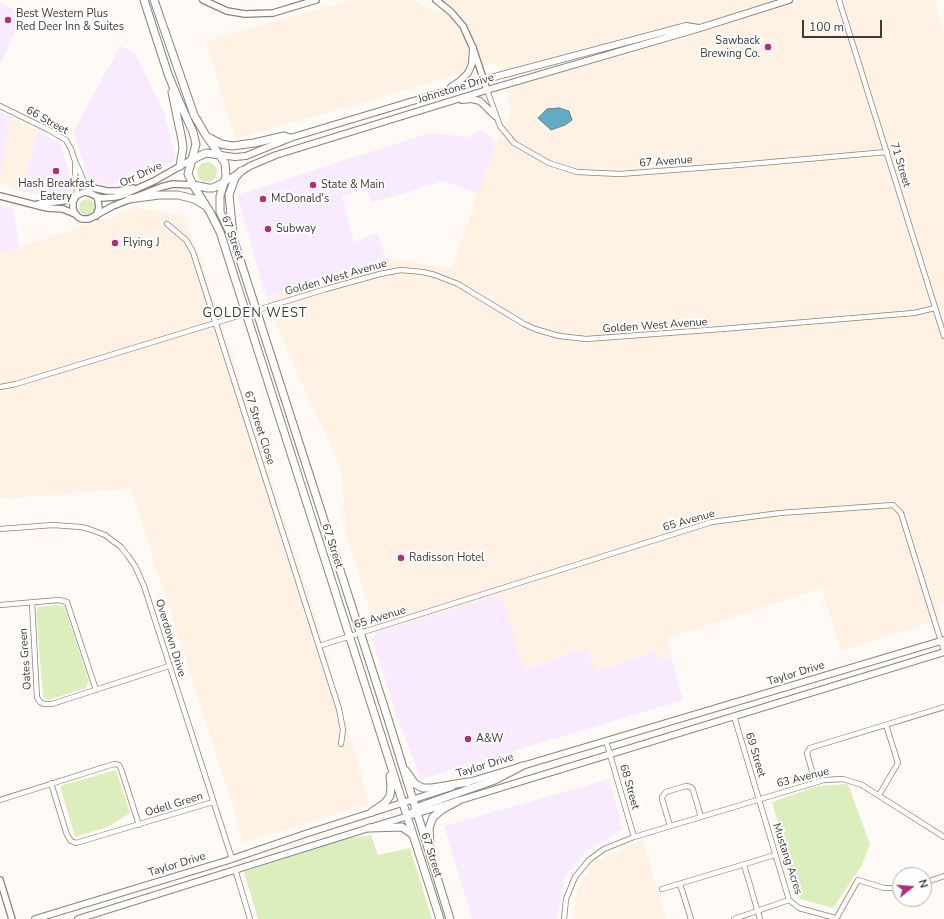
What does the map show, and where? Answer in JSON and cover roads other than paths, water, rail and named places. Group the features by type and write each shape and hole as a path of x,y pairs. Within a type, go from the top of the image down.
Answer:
{"main road":[{"path":"144,0 178,101 193,132 196,144 188,172 193,185 213,188 223,183 226,176 226,166 194,115 154,0"},
{"name":"Johnstone Drive","path":"223,183 250,166 276,155 789,0"},
{"name":"Johnstone Drive","path":"220,155 235,157 246,156 290,138 444,91 686,26 700,28"},
{"path":"444,91 460,81 468,73 472,64 474,48"},
{"path":"168,74 182,140 183,148 180,166"},
{"path":"455,100 471,99 480,102 495,116"},
{"path":"205,134 221,144 232,146 245,145 284,136 290,138"},
{"path":"191,160 206,153 220,155"},
{"path":"234,241 229,195 235,178 241,171"},
{"name":"67 Street","path":"223,183 219,203 220,212 234,241 417,811 450,919"},
{"name":"67 Street","path":"193,185 204,205 210,212 220,232 440,919"},
{"path":"128,199 159,195 178,195 194,199 204,205"},
{"name":"Taylor Drive","path":"35,919 232,859 372,812 468,782 606,742 943,640"},
{"name":"Taylor Drive","path":"417,811 458,801 944,651"},
{"path":"372,812 385,803 391,791 387,754"},
{"path":"401,763 410,778 419,787 432,788 468,782"},
{"path":"407,817 417,811 421,806 495,780 522,766"},
{"path":"431,858 429,828 433,817 458,801"},
{"name":"Taylor Drive","path":"78,919 235,869 407,817"},
{"path":"369,828 402,827 414,836"}],"street":[{"path":"204,0 227,11 245,14 273,13 316,0"},
{"path":"436,0 451,12 463,26 474,48 487,90"},
{"name":"71 Street","path":"839,0 944,336"},
{"name":"67 Avenue","path":"487,90 495,116 504,132 514,143 520,148 549,163 573,171 620,174 887,152"},
{"name":"66 Street","path":"0,106 62,137 69,144 85,183 94,195"},
{"name":"Orr Drive","path":"94,195 102,198 115,197 154,181 191,160"},
{"name":"66 Street","path":"75,161 77,188 76,197"},
{"path":"85,183 98,190 112,191 141,186"},
{"name":"Orr Drive","path":"96,216 128,199 169,184 193,185"},
{"path":"0,196 36,204 46,208 63,209 76,214 82,219 96,216 100,208 100,204 94,195 84,192 76,197 63,201 36,204"},
{"path":"76,197 73,206 76,214"},
{"name":"67 Street Close","path":"167,224 186,240 191,247 319,646 341,721 341,744"},
{"name":"Golden West Avenue","path":"0,387 16,384 342,284 401,270 423,272 445,278 535,329 559,336 580,339 598,339 791,323 914,312 935,308"},
{"name":"65 Avenue","path":"349,637 712,522 780,513 893,505 901,513 943,640 944,651"},
{"name":"Overdown Drive","path":"0,529 72,525 97,531 116,543 128,556 140,575 232,859"},
{"path":"0,605 59,600 67,602 96,690"},
{"name":"Oates Green","path":"32,603 38,700 44,704 50,704 169,666"},
{"path":"319,646 349,637"},
{"path":"815,782 807,753 810,748 944,707"},
{"name":"69 Street","path":"734,716 758,799"},
{"path":"878,795 898,763 886,725"},
{"name":"68 Street","path":"606,742 634,837"},
{"name":"Odell Green","path":"0,800 111,764 117,764 122,772 140,825"},
{"name":"63 Avenue","path":"564,919 570,887 582,868 592,857 604,849 634,837 824,780 843,779 862,785 944,837"},
{"name":"Odell Green","path":"51,783 67,835 73,842 79,842 140,825 213,802"},
{"path":"670,826 662,796 666,792 686,786 691,787 693,790 701,817"},
{"name":"Mustang Acres","path":"758,799 789,900 799,908 836,918 858,880 884,888 892,888"},
{"path":"662,889 775,855"},
{"path":"744,865 760,919"},
{"path":"235,869 250,919"},
{"path":"932,880 944,876"},
{"path":"0,880 12,919"},
{"path":"680,884 691,919"},
{"path":"734,919 758,912 789,900"}],"water":[{"path":"559,108 569,111 572,120 565,125 551,130 538,118 547,109"}],"place":[{"name":"Best Western Plus Red Deer Inn & Suites","path":"8,20"},
{"name":"Sawback Brewing Co.","path":"768,47"},
{"name":"Hash Breakfast Eatery","path":"56,171"},
{"name":"State & Main","path":"313,185"},
{"name":"McDonald's","path":"263,199"},
{"name":"Subway","path":"268,229"},
{"name":"Flying J","path":"115,243"},
{"name":"Radisson Hotel","path":"401,558"},
{"name":"A&W","path":"468,739"}],"district":[{"name":"GOLDEN WEST","path":"255,314"}]}
